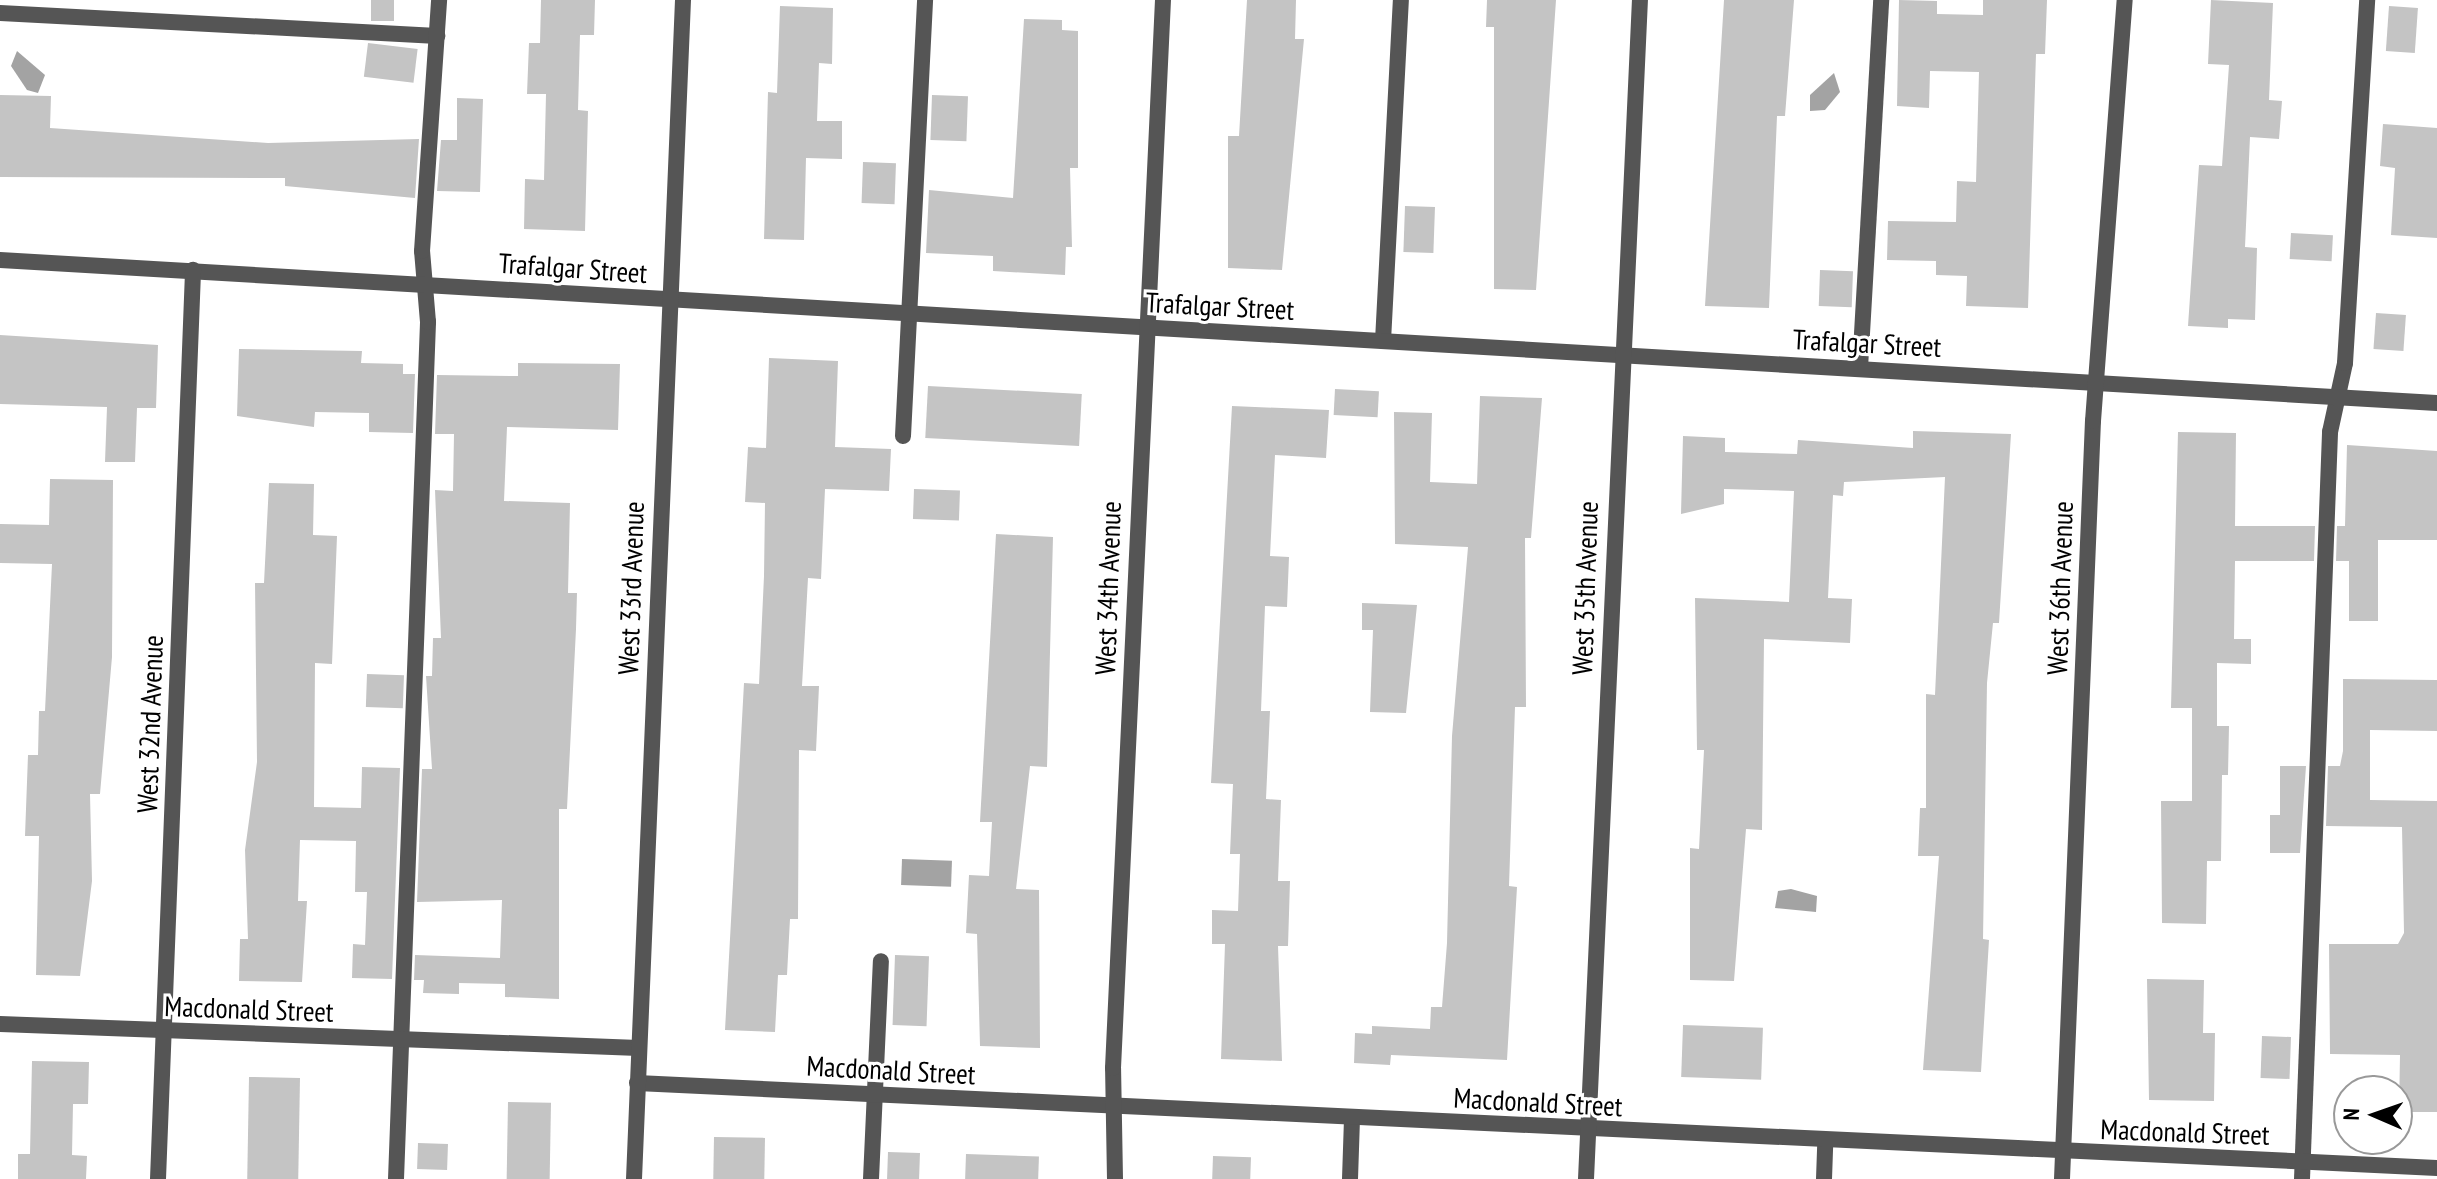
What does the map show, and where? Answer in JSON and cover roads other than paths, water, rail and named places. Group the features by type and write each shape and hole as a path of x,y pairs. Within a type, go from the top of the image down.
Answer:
{"street":[{"path":"396,1179 425,284 439,0"},
{"name":"West 33rd Avenue","path":"634,1179 683,0"},
{"path":"903,436 925,0"},
{"name":"West 34th Avenue","path":"1115,1179 1115,1107 1145,327 1163,0"},
{"path":"1383,341 1401,0"},
{"name":"West 35th Avenue","path":"1586,1179 1621,357 1640,0"},
{"path":"1860,368 1881,0"},
{"name":"West 36th Avenue","path":"2062,1179 2099,384 2125,0"},
{"path":"2303,1170 2330,432 2338,396 2367,0"},
{"path":"0,13 437,36"},
{"name":"Trafalgar Street","path":"0,260 2437,403"},
{"name":"West 32nd Avenue","path":"158,1179 193,270"},
{"path":"871,1179 881,961"},
{"name":"Macdonald Street","path":"0,1024 639,1048"},
{"name":"Macdonald Street","path":"637,1083 2063,1154 2303,1170 2437,1168"},
{"path":"1350,1179 1352,1119"},
{"path":"1824,1179 1825,1142"}]}
